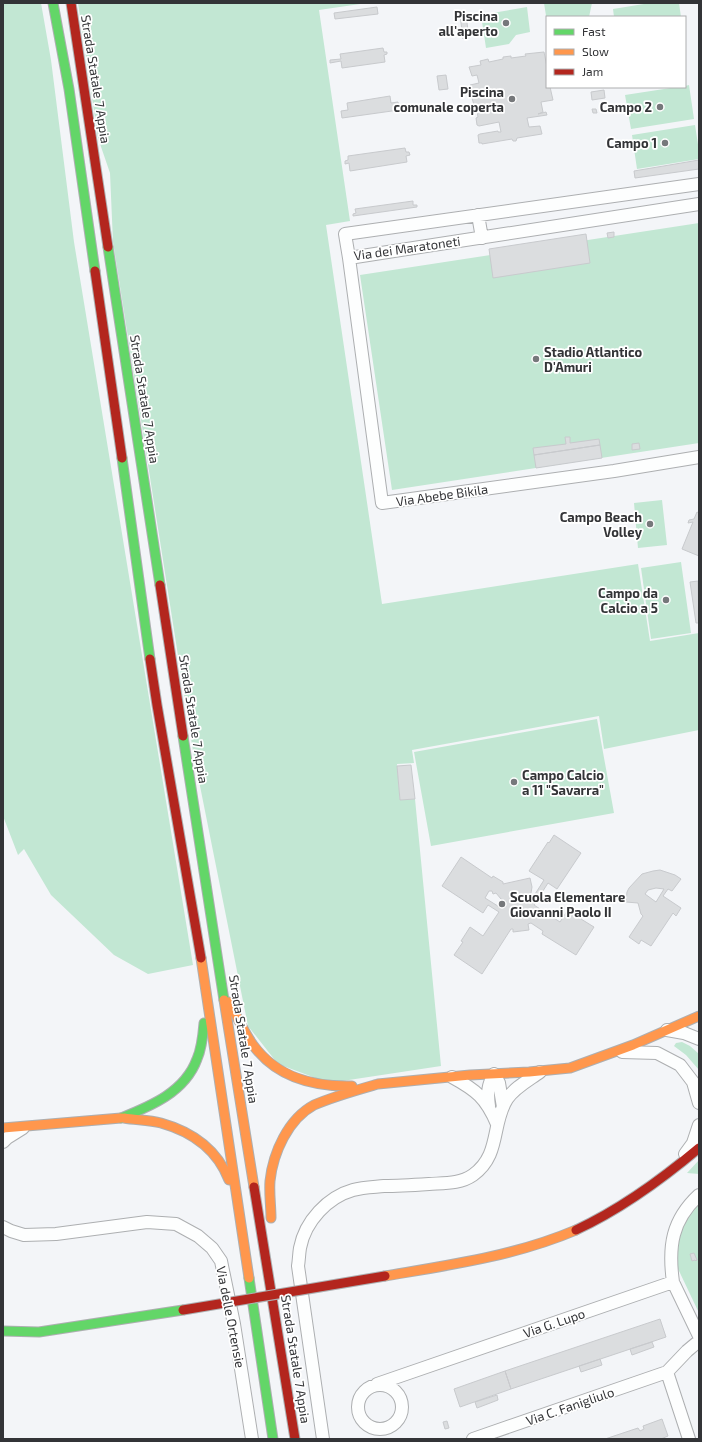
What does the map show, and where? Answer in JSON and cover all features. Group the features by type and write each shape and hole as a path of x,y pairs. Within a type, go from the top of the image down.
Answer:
{"main road":[{"path":"53,3 70,96 157,705 199,946 273,1439"},
{"name":"Strada Statale 7 Appia","path":"71,3 222,990 295,1439"},
{"path":"121,1118 146,1109 171,1095 186,1080 197,1062 204,1036 204,1021 199,974 199,946"},
{"path":"222,990 254,1046 271,1065 296,1080 314,1085 335,1087 570,1068 617,1051 699,1016"},
{"path":"269,1275 271,1233 270,1182 274,1158 282,1140 294,1121 313,1106 340,1095 378,1084"},
{"path":"3,1128 121,1118 160,1123 188,1134 212,1149 226,1170 233,1196 237,1222 244,1241"},
{"path":"3,1331 39,1332 183,1310 503,1255 559,1238 602,1216 671,1172 699,1148"}],"street":[{"name":"Via dei Maratoneti","path":"699,184 345,234 349,258 699,204"},
{"path":"585,200 588,221"},
{"path":"478,215 482,238"},
{"name":"Via Abebe Bikila","path":"349,258 382,503 614,471 699,457"},
{"path":"666,1030 684,1033 699,1039"},
{"path":"617,1051 657,1052 680,1065 693,1082 699,1103"},
{"path":"324,1439 298,1266 300,1247 307,1229 321,1209 337,1198 353,1190 371,1187 456,1182 473,1175 484,1165 490,1154 496,1139 497,1124 507,1099 515,1090 541,1071"},
{"path":"494,1074 499,1083 503,1107"},
{"path":"489,1106 488,1090 490,1081 494,1074"},
{"path":"452,1077 475,1091 489,1106 497,1124"},
{"path":"671,1172 693,1143 699,1125"},
{"path":"3,1142 25,1126"},
{"path":"699,1195 683,1213 673,1234 671,1254 673,1282 699,1336"},
{"name":"Via delle Ortensie","path":"3,1227 24,1235 56,1234 147,1222 176,1224 198,1236 212,1248 221,1261 234,1324 252,1439"},
{"name":"Via G. Lupo","path":"378,1384 673,1282"},
{"path":"689,1439 667,1372 699,1341"},
{"name":"Via C. Fanigliulo","path":"473,1439 667,1372"}],"green space":[{"path":"3,3 41,3 51,60 74,242 193,965 148,974 114,955 51,895 24,849 18,855 3,816"},
{"path":"78,3 367,3 319,10 350,221 326,225 382,604 638,564 650,641 699,633 699,730 604,749 599,716 412,750 414,763 397,764 400,800 415,799 441,1066 329,1083 278,1064 248,1026 193,751 113,242 110,173 98,138"},
{"path":"544,3 592,3 589,16 546,16"},
{"path":"650,3 679,3 681,16 614,16 613,9"},
{"name":"Piscina all'aperto","path":"527,7 530,32 516,35 509,44 486,48 481,15"},
{"name":"Campo 2","path":"689,85 694,119 631,129 625,95 670,88 686,88 686,86"},
{"name":"Campo 1","path":"695,125 699,159 637,169 632,135"},
{"name":"Stadio Atlantico D'Amuri","path":"699,223 699,443 392,490 360,275"},
{"name":"Campo Beach Volley","path":"662,500 667,545 638,548 634,503"},
{"name":"Campo da Calcio a 5","path":"681,562 691,633 651,639 641,568"},
{"name":"Campo Calcio a 11 \"Savarra\"","path":"597,719 614,813 431,846 414,752"},
{"path":"682,1042 690,1046 699,1054 699,1070 686,1055 674,1046 676,1043"},
{"path":"699,1160 699,1174 687,1173"},
{"path":"699,1195 699,1313 671,1254 673,1234"}],"building":[{"path":"377,7 378,14 335,19 334,13"},
{"path":"460,15 466,15 469,38 463,39"},
{"path":"383,48 384,52 387,52 387,54 384,55 385,62 342,68 341,61 330,63 330,60 341,59 340,54"},
{"name":"Piscina comunale coperta","path":"544,52 546,62 546,88 550,88 553,100 541,102 543,112 538,114 546,112 547,115 527,118 529,127 540,126 542,134 517,138 516,141 513,141 512,139 482,144 479,143 478,135 480,134 498,131 501,132 499,122 479,126 477,125 476,118 478,117 476,105 474,105 472,98 475,97 474,93 472,93 470,85 479,83 477,75 472,76 469,67 481,65 480,61 488,59 489,62 503,59 503,57 511,56 511,58 526,56 525,54"},
{"path":"446,75 448,89 439,90 437,76"},
{"path":"604,90 605,98 592,100 591,92"},
{"path":"390,96 391,103 398,102 399,110 342,118 341,111 348,110 347,103"},
{"path":"592,109 596,109 597,113 593,113"},
{"path":"405,148 406,152 409,152 410,155 406,156 407,162 350,171 349,163 345,164 345,161 348,160 348,156"},
{"path":"699,160 699,169 635,178 634,171"},
{"path":"413,201 413,205 417,205 417,207 353,216 353,214 356,213 355,209"},
{"path":"614,232 614,237 608,238 607,233"},
{"path":"586,234 590,263 493,278 489,249"},
{"path":"565,437 570,437 570,443 599,439 600,445 534,455 533,448 566,444"},
{"path":"639,443 640,449 632,450 632,444"},
{"path":"600,445 602,458 536,468 534,455"},
{"path":"697,512 699,513 699,556 682,549 693,522 688,523 689,520 694,519"},
{"path":"698,581 699,623 696,623 690,582"},
{"path":"411,765 415,799 400,800 397,766"},
{"name":"Scuola Elementare Giovanni Paolo II","path":"554,835 581,853 557,889 548,883 534,905 560,922 569,908 583,917 581,919 594,927 576,955 542,934 543,931 531,923 528,924 529,930 513,932 513,929 511,929 482,974 454,955 463,942 461,941 470,927 483,936 499,912 488,905 483,913 442,886 461,857 492,878 493,876 503,882 503,884 530,878 532,887 527,901 530,902 544,880 529,871 548,842 549,843","holes":["489,891 492,891 493,894 496,893 505,902 501,908 485,898"]},
{"path":"660,870 675,875 681,879 672,891 668,889 663,896 681,908 676,916 673,913 651,946 641,940 639,944 629,937 643,916 638,903 626,902 629,888 642,874","holes":["656,888 664,889 656,902 645,894 648,890"]},
{"path":"694,1253 697,1260 692,1261 690,1254"},
{"path":"660,1319 666,1337 511,1389 505,1371"},
{"path":"652,1342 654,1347 632,1355 630,1349"},
{"path":"600,1359 602,1365 581,1372 579,1366"},
{"path":"505,1371 511,1389 460,1407 454,1389"},
{"path":"497,1395 498,1400 477,1408 475,1402"},
{"path":"662,1419 668,1436 661,1439 605,1439 638,1428 640,1431 644,1429 643,1426"},
{"path":"447,1421 449,1428 445,1429 443,1422"}],"traffic: fast":[{"path":"53,3 69,89 95,271"},
{"path":"108,247 160,585"},
{"path":"122,458 150,659"},
{"path":"183,736 224,1000"},
{"path":"121,1118 155,1103 166,1096 176,1089 192,1071 199,1055 204,1023"},
{"path":"249,1278 273,1439"},
{"path":"3,1331 39,1332 183,1310"}],"traffic: slow":[{"path":"201,958 249,1278"},
{"path":"224,1000 254,1187"},
{"path":"229,1002 253,1045 273,1065 285,1073 310,1082 323,1085 352,1086"},
{"path":"378,1084 470,1075 570,1068 633,1045 699,1016"},
{"path":"271,1218 270,1181 274,1159 289,1128 305,1111 314,1105 378,1084"},
{"path":"3,1128 121,1118"},
{"path":"124,1118 152,1121 183,1131 202,1143 211,1151 218,1159 229,1180"},
{"path":"385,1276 482,1259 530,1247 576,1230"}],"traffic: jam":[{"path":"71,3 108,247"},
{"path":"95,271 122,458"},
{"path":"160,585 183,736"},
{"path":"150,659 201,958"},
{"path":"576,1230 625,1203 699,1148"},
{"path":"254,1187 295,1439"},
{"path":"183,1310 385,1276"}],"place":[{"name":"Piscina all'aperto","path":"506,23"},
{"name":"Piscina comunale coperta","path":"512,99"},
{"name":"Campo 2","path":"660,107"},
{"name":"Campo 1","path":"665,143"},
{"name":"Stadio Atlantico D'Amuri","path":"536,359"},
{"name":"Campo Beach Volley","path":"650,524"},
{"name":"Campo da Calcio a 5","path":"666,600"},
{"name":"Campo Calcio a 11 \"Savarra\"","path":"514,782"},
{"name":"Scuola Elementare Giovanni Paolo II","path":"502,904"}]}
